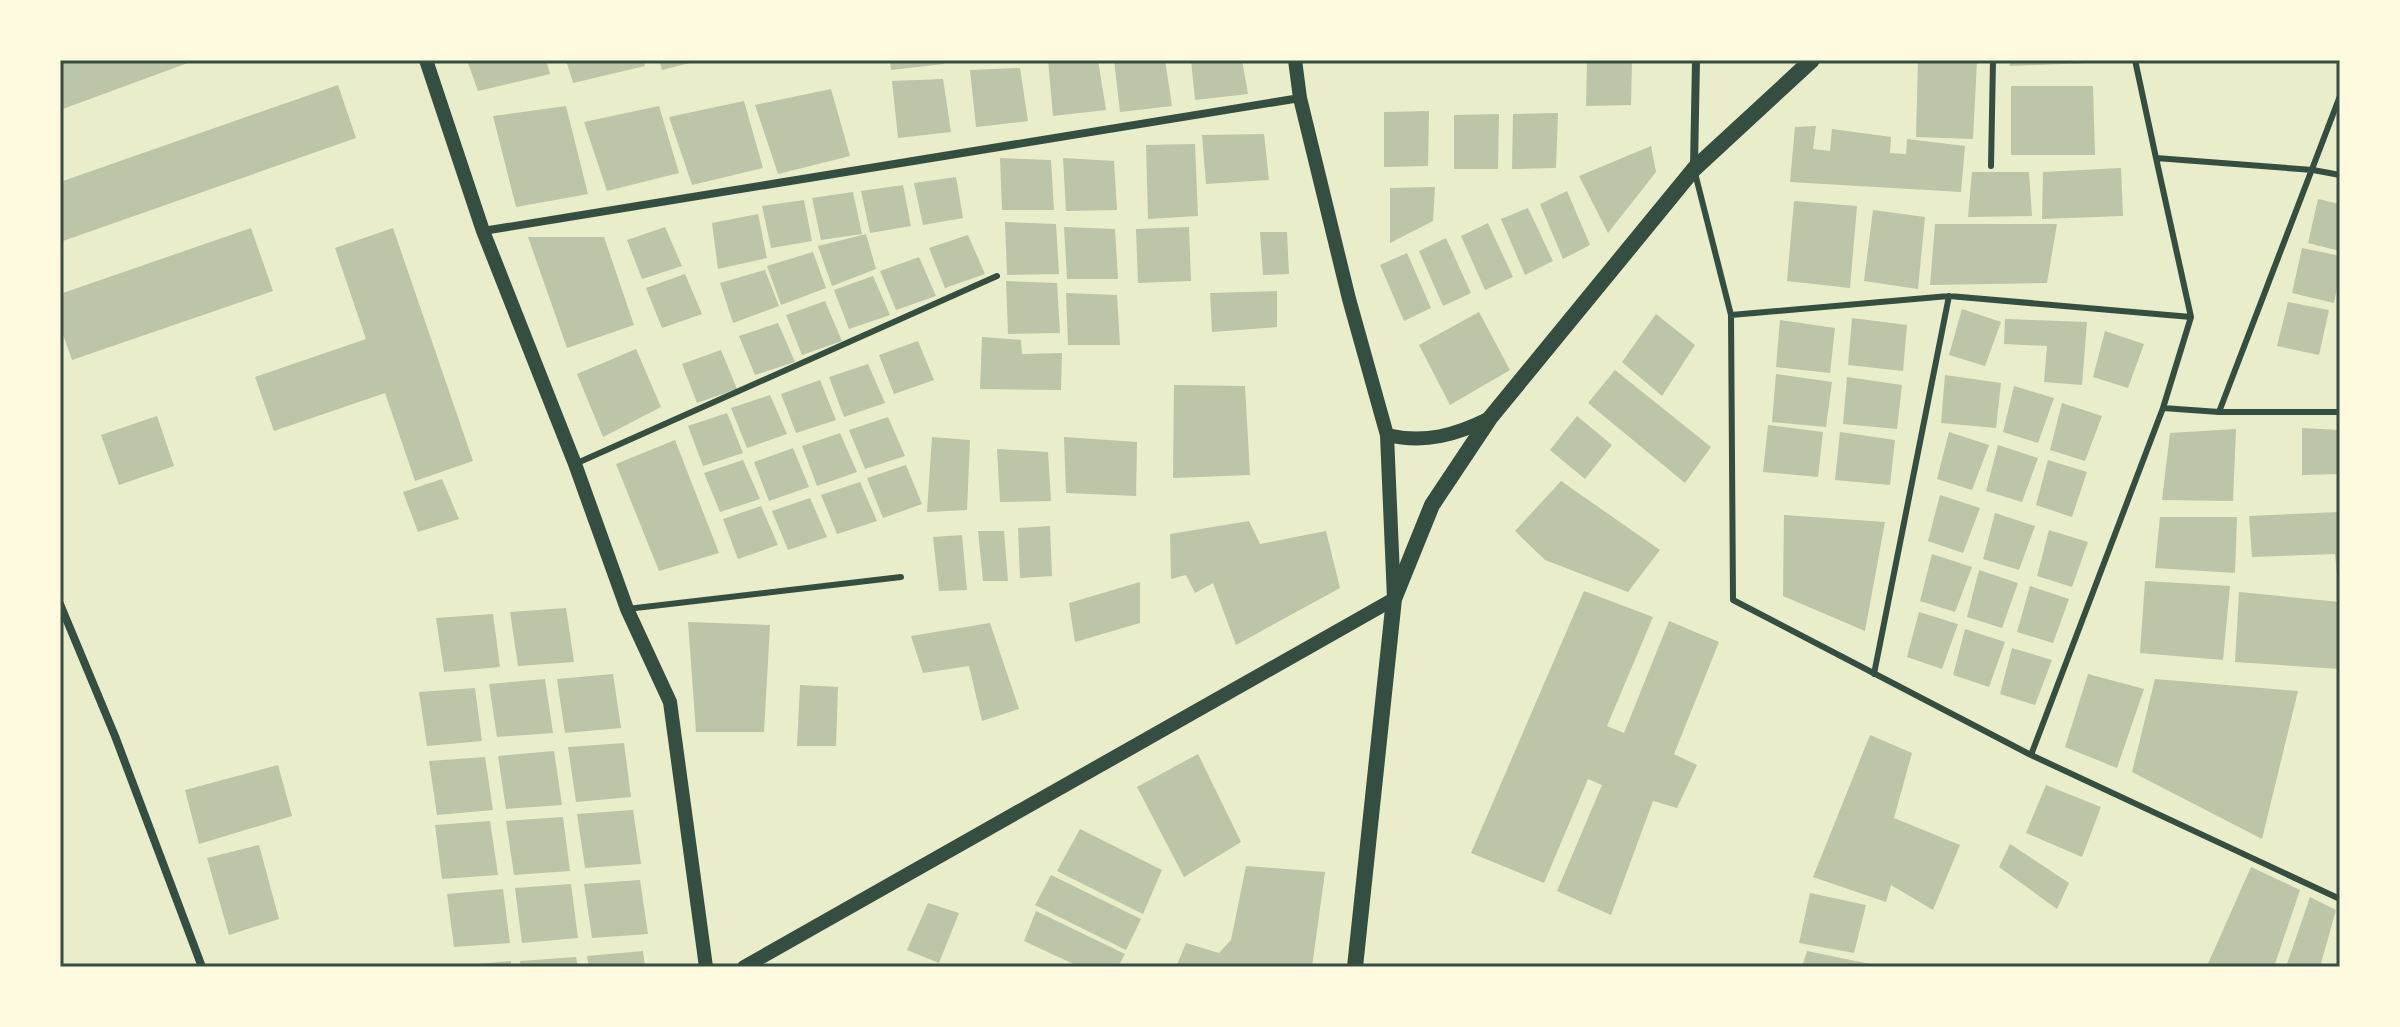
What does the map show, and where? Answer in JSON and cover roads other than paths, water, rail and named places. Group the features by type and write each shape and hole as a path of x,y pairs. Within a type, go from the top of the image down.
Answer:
{"main road":[{"path":"1355,967 1394,599 1432,505 1490,418 1694,169 1812,60"}],"street":[{"path":"426,60 483,231 575,464 627,609 670,702 706,967"},
{"path":"744,967 1394,599 1387,435 1349,299 1300,98 1295,60"},
{"path":"1694,169 1696,60"},
{"path":"483,231 1300,98"},
{"path":"1387,435 1405,439 1440,438 1458,434 1490,418"},
{"path":"60,604 115,736 202,967"}],"lane":[{"path":"1991,166 1993,60"},
{"path":"2031,755 2163,408 2191,317 2135,60"},
{"path":"2219,412 2340,96"},
{"path":"2156,158 2313,170 2340,175"},
{"path":"1694,169 1731,315 1733,600 2031,755 2340,899"},
{"path":"575,464 997,276"},
{"path":"1731,315 1949,296 2191,317"},
{"path":"1874,674 1949,296"},
{"path":"2163,408 2219,412 2340,412"},
{"path":"627,609 901,577"}]}
